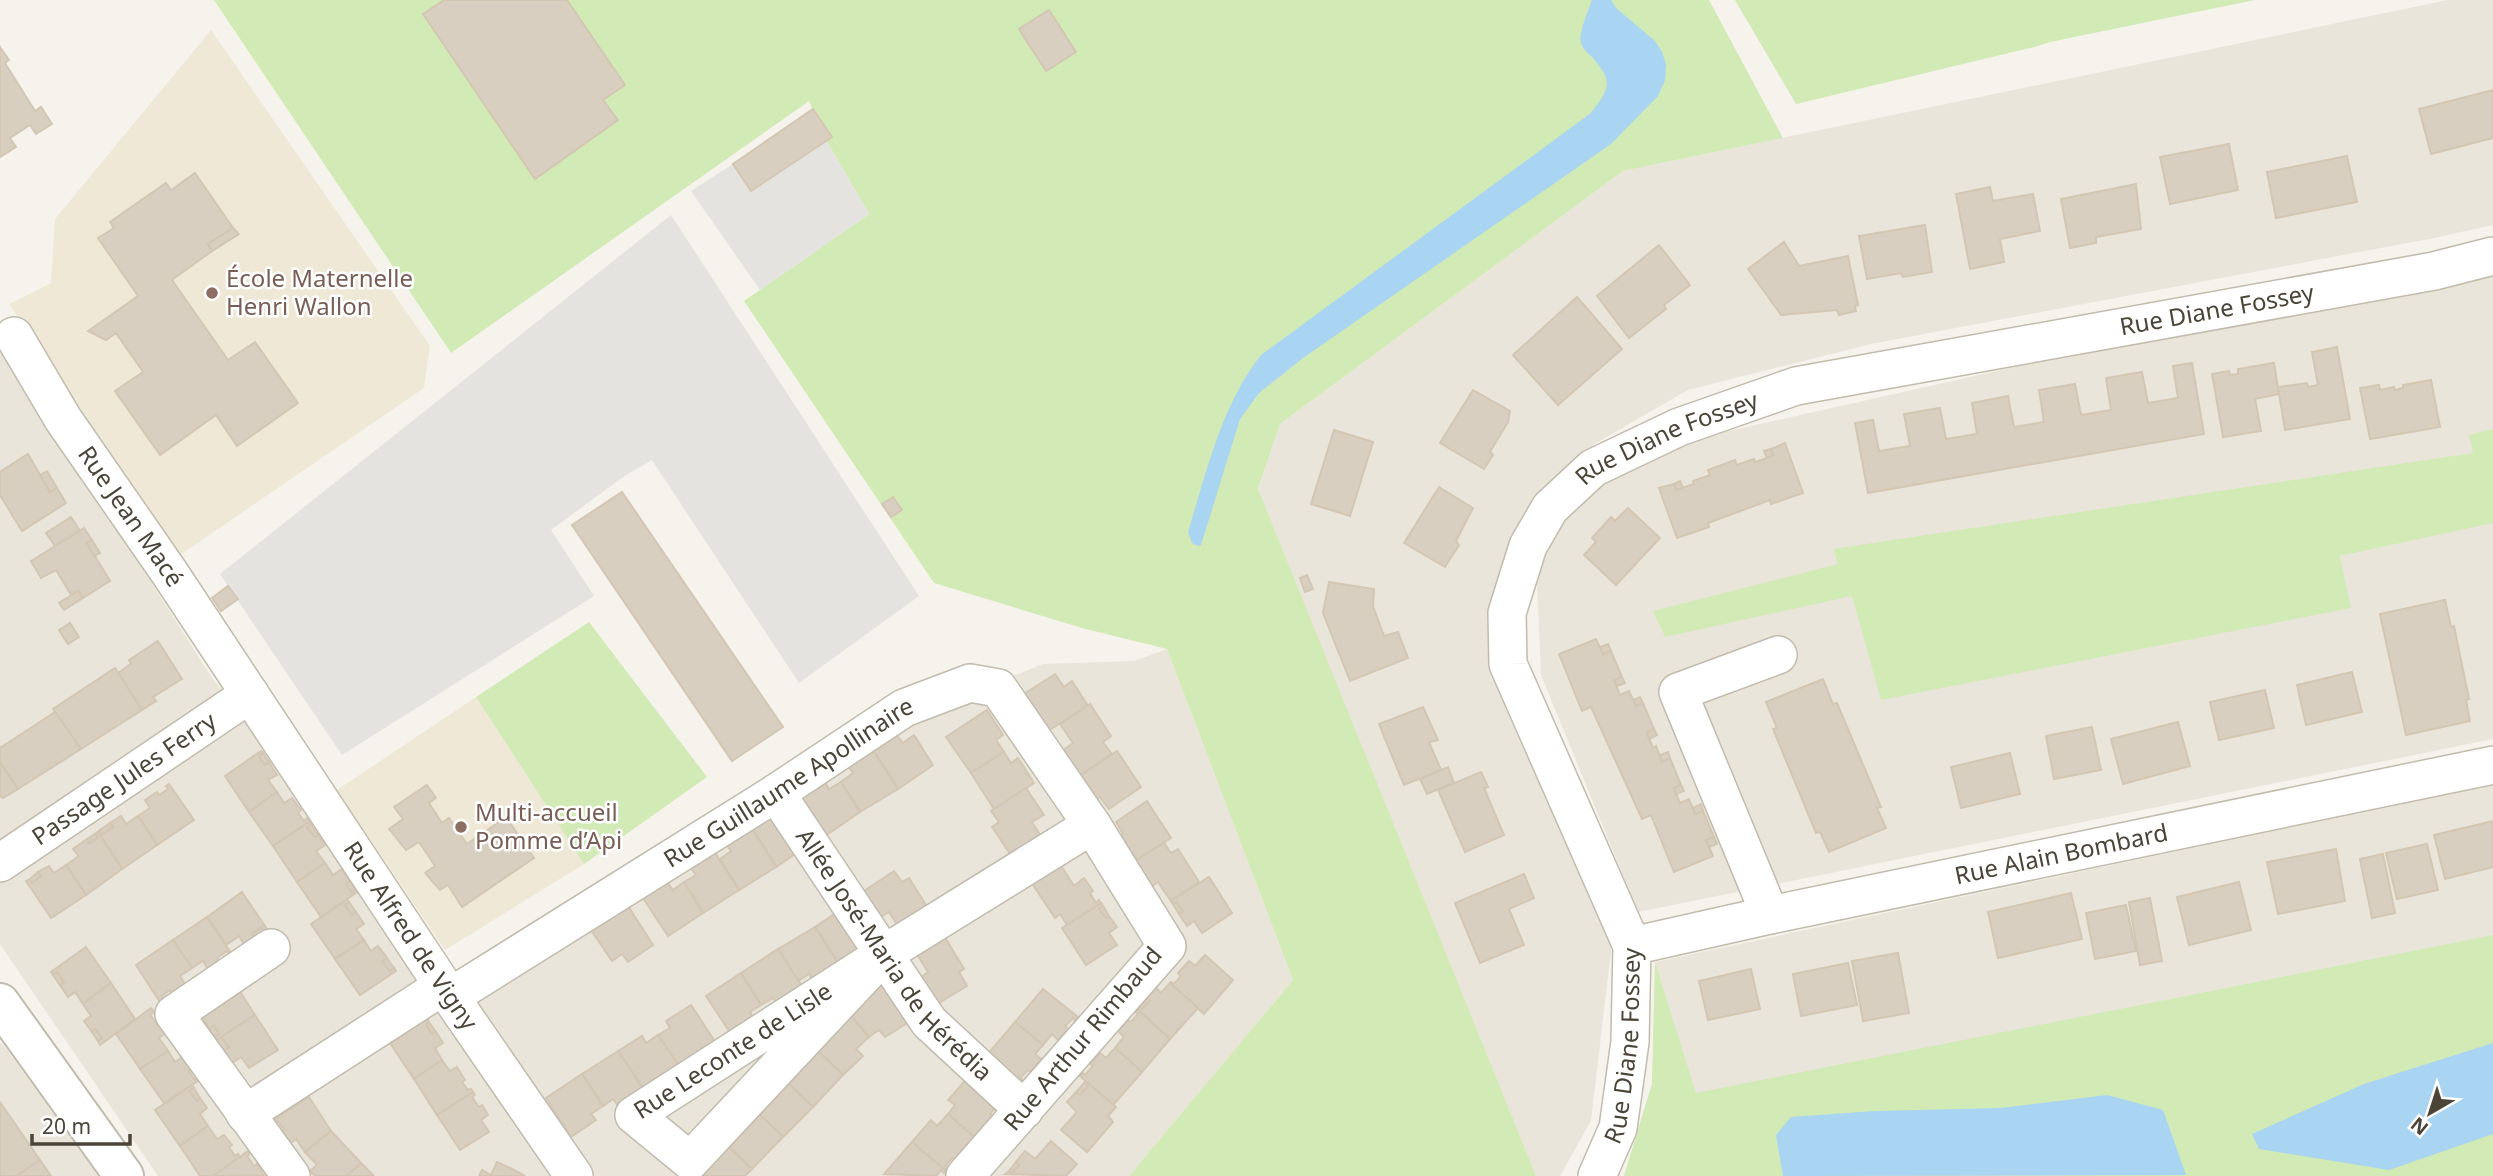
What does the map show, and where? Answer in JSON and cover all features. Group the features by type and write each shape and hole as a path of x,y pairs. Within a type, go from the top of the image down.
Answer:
{"street":[{"name":"Rue Diane Fossey","path":"1597,1176 1618,1128 1630,1042 1632,946 1508,664 1507,613 1528,546 1550,508 1593,468 1679,427 1796,386 2434,271 2493,256"},
{"name":"Rue Jean Macé","path":"15,336 63,419 170,572 250,694"},
{"path":"1770,915 1678,692 1778,655"},
{"name":"Rue Guillaume Apollinaire","path":"245,1114 776,793 904,708 970,683 998,688 1092,825"},
{"name":"Passage Jules Ferry","path":"0,863 250,694"},
{"name":"Rue Alfred de Vigny","path":"250,694 446,991 574,1176"},
{"name":"Rue Alain Bombard","path":"1632,946 2493,765"},
{"name":"Allée José-Maria de Hérédia","path":"776,793 929,1022 1024,1110"},
{"name":"Rue Leconte de Lisle","path":"884,954 690,1161 634,1115 884,954 1092,825"},
{"name":"Rue Arthur Rimbaud","path":"965,1176 1167,946 1092,825"},
{"path":"271,948 174,1014 292,1176"},
{"path":"0,1003 124,1176"}],"shaded area":[{"path":"2448,0 2493,0 2493,225 1871,344 1688,390 1596,443 1531,507 1501,582 1613,934 1591,1121 1560,1176 1536,1176 1289,574 1258,490 1280,424 1623,171"},
{"name":"École Maternelle Henri Wallon","path":"211,30 430,346 424,388 180,555 9,304 51,283 55,219"},
{"path":"826,140 869,214 760,290 691,191 733,164 751,190"},
{"path":"671,215 919,596 799,683 652,460 623,477 551,530 594,596 342,755 220,574"},
{"path":"2493,260 2493,739 1638,912 1541,675 1536,558 1591,483 1680,442"},
{"path":"0,344 212,678 264,738 440,1008 917,715 1043,664 1134,661 1167,649 1293,980 1129,1176 158,1176 0,944"},
{"name":"Multi-accueil Pomme d’Api","path":"476,697 584,864 445,950 337,790"},
{"path":"2493,784 2493,1176 1624,1176 1652,1084 1655,962"},
{"path":"0,1042 5,1047 98,1176 0,1176"}],"green space":[{"path":"214,0 1709,0 1783,138 1623,171 1280,424 1258,489 1536,1176 1129,1176 1293,980 1167,649 1082,628 934,583 744,301 869,214 826,140 809,101 451,353"},
{"path":"1735,0 2255,0 2050,42 1796,104"},
{"path":"2493,429 2493,523 2340,556 2351,608 1881,700 1852,596 1665,637 1653,611 1838,564 1833,549 2473,453 2469,435"},
{"path":"589,622 707,777 584,864 476,697"},
{"path":"2493,935 2493,1176 1624,1176 1652,1084 1655,962 1696,1093"}],"water":[{"path":"1592,0 1611,0 1616,8 1655,41 1666,64 1665,80 1658,96 1611,144 1303,358 1259,393 1240,419 1201,545 1192,543 1188,532 1225,417 1261,355 1591,113 1598,104 1606,90 1606,78 1598,64 1582,47 1580,39"},
{"path":"2493,1043 2493,1134 2389,1170 2259,1149 2252,1134 2364,1084"},
{"path":"2107,1095 2163,1110 2186,1175 1783,1176 1776,1135 1791,1117 1875,1111 2001,1108"}],"building":[{"path":"444,0 567,0 625,85 603,100 618,120 535,179 423,14"},
{"path":"1049,10 1076,52 1046,71 1019,29"},
{"path":"0,47 9,60 5,63 35,111 41,107 52,124 36,134 30,125 10,138 16,147 0,157"},
{"path":"2493,90 2493,138 2431,154 2419,109"},
{"path":"813,109 832,137 751,191 733,164"},
{"path":"2229,144 2238,190 2170,204 2160,157"},
{"path":"2347,156 2357,202 2276,218 2267,172"},
{"name":"École Maternelle Henri Wallon","path":"195,173 233,228 208,244 212,251 172,280 228,360 255,342 298,403 237,446 216,415 160,455 115,391 143,372 116,333 106,340 88,331 138,296 98,238 114,228 110,222 166,183 171,190"},
{"path":"2136,184 2141,229 2096,237 2096,243 2070,248 2061,199"},
{"path":"1990,187 1993,201 2033,194 2040,231 2000,239 2004,262 1970,269 1956,194"},
{"path":"1925,225 1932,272 1903,277 1901,273 1867,279 1859,236"},
{"path":"233,228 239,234 212,251 208,244"},
{"path":"1784,242 1799,266 1848,256 1858,305 1855,306 1856,311 1839,315 1837,310 1781,315 1748,269"},
{"path":"1659,245 1690,285 1664,305 1666,309 1629,338 1597,296"},
{"path":"1577,297 1622,349 1558,405 1513,355"},
{"path":"2337,347 2350,419 2285,430 2278,387 2307,383 2308,387 2318,385 2312,352"},
{"path":"2192,363 2204,434 1868,493 1855,423 1873,420 1879,451 1910,446 1904,414 1940,408 1946,439 1977,434 1972,403 2008,396 2014,427 2044,422 2039,390 2075,384 2081,415 2111,410 2106,378 2142,372 2148,403 2178,398 2173,366"},
{"path":"2274,363 2279,394 2255,399 2261,431 2223,437 2212,374 2229,371 2230,375 2238,374 2238,369"},
{"path":"2431,380 2440,427 2370,439 2360,388 2379,385 2380,390 2394,387 2395,390 2403,388 2403,385"},
{"path":"1473,390 1510,411 1508,422 1490,452 1493,455 1484,469 1440,443"},
{"path":"1334,430 1373,442 1350,516 1311,504"},
{"path":"1785,443 1803,493 1771,504 1770,500 1708,523 1709,527 1677,538 1659,488 1674,484 1676,490 1694,484 1693,481 1710,475 1708,470 1735,460 1737,465 1767,458 1773,455 1771,449"},
{"path":"1771,449 1773,455 1767,458 1764,451"},
{"path":"28,454 50,492 57,488 66,503 22,531 0,495 0,472"},
{"path":"47,471 57,488 50,492 40,475"},
{"path":"1680,481 1683,488 1676,490 1674,484"},
{"path":"1439,487 1473,508 1456,541 1459,545 1445,567 1404,543"},
{"path":"622,492 783,727 732,761 572,525"},
{"path":"893,497 902,510 891,517 882,504"},
{"path":"1628,508 1660,538 1616,585 1584,555 1596,542 1592,538 1611,517 1615,521"},
{"path":"71,517 80,531 55,546 46,533"},
{"path":"84,528 92,540 87,543 110,581 83,598 78,591 71,595 56,570 41,578 31,561"},
{"path":"92,540 100,553 94,556 87,543"},
{"path":"1307,575 1313,589 1305,592 1300,578"},
{"path":"1329,582 1374,589 1373,606 1384,636 1398,632 1408,658 1350,681 1323,613"},
{"path":"228,586 238,599 221,611 212,598"},
{"path":"78,591 83,598 64,610 59,603"},
{"path":"2445,600 2451,627 2454,626 2469,699 2466,700 2470,721 2406,735 2380,614"},
{"path":"70,623 79,637 68,644 59,630"},
{"path":"1596,639 1603,654 1611,651 1622,677 1614,680 1620,695 1629,691 1636,706 1643,703 1654,729 1647,733 1653,748 1656,746 1662,762 1670,758 1681,785 1674,788 1680,803 1689,799 1695,814 1703,811 1714,837 1706,840 1713,856 1674,872 1651,815 1642,819 1591,707 1582,711 1559,654"},
{"path":"158,641 182,679 153,697 156,701 142,710 118,673 131,664 129,660"},
{"path":"1608,644 1611,651 1603,654 1600,647"},
{"path":"115,668 142,710 81,749 53,709"},
{"path":"2352,672 2362,712 2306,725 2297,685"},
{"path":"1055,674 1064,687 1072,681 1088,706 1048,731 1024,694"},
{"path":"1622,677 1625,683 1617,686 1614,680"},
{"path":"1823,679 1833,704 1837,703 1881,807 1877,808 1886,828 1829,852 1820,832 1816,833 1773,729 1777,728 1766,702"},
{"path":"2265,690 2274,728 2219,740 2210,702"},
{"path":"1640,697 1643,703 1636,706 1633,700"},
{"path":"1090,704 1111,736 1103,742 1112,754 1078,777 1061,752 1073,743 1060,724"},
{"path":"1423,707 1438,740 1429,742 1441,770 1404,785 1379,724"},
{"path":"987,710 1003,735 996,740 1004,752 971,773 946,737"},
{"path":"55,712 81,749 18,789 0,762 0,748"},
{"path":"2178,722 2190,766 2123,784 2111,739"},
{"path":"2092,727 2101,770 2054,779 2046,736"},
{"path":"1654,729 1657,735 1649,739 1647,733"},
{"path":"896,735 903,743 914,735 933,765 898,789 873,750"},
{"path":"873,750 898,789 860,812 841,782 853,773 848,766"},
{"path":"261,751 263,753 259,756 265,765 269,762 277,775 268,780 277,792 249,812 225,776"},
{"path":"1117,751 1141,787 1109,809 1100,797 1093,801 1078,777"},
{"path":"1004,752 1011,763 1018,758 1034,783 994,809 971,773"},
{"path":"1668,752 1670,758 1662,762 1660,755"},
{"path":"263,753 269,762 265,765 259,756"},
{"path":"2010,753 2020,794 1961,808 1951,767"},
{"path":"0,762 18,789 3,798 0,796"},
{"path":"1448,767 1454,783 1427,794 1420,779"},
{"path":"1481,772 1488,787 1484,788 1504,835 1465,852 1438,790"},
{"path":"824,781 829,789 841,782 860,812 825,836 800,797"},
{"path":"169,784 194,820 157,845 138,816 150,808 145,800 168,789 166,786"},
{"name":"Multi-accueil Pomme d’Api","path":"427,785 436,798 429,803 442,823 449,818 467,844 506,817 534,858 462,907 448,885 440,890 425,873 435,866 419,842 406,850 389,829 403,819 394,807"},
{"path":"1681,785 1684,791 1676,794 1674,788"},
{"path":"1026,788 1044,815 1032,822 1044,841 1014,860 992,827 999,822 991,811"},
{"path":"277,792 284,803 292,798 301,810 298,813 304,821 307,818 309,822 273,846 249,812"},
{"path":"1147,801 1171,838 1132,863 1116,839 1123,834 1116,822"},
{"path":"1701,804 1703,811 1695,814 1693,808"},
{"path":"776,812 801,850 776,867 752,828"},
{"path":"121,816 126,824 138,816 157,845 122,869 98,832 100,830 103,834 113,827 110,823"},
{"path":"2493,821 2493,867 2445,879 2434,835"},
{"path":"309,822 311,825 307,827 315,837 318,835 325,845 316,851 325,863 297,882 273,846"},
{"path":"110,823 113,827 103,834 100,830"},
{"path":"311,825 318,835 315,837 307,827"},
{"path":"752,828 776,867 739,890 720,859 731,851 726,844"},
{"path":"98,832 122,869 86,895 66,865 79,856 73,849 87,839 89,843 98,838 95,834"},
{"path":"95,834 98,838 89,843 87,839"},
{"path":"1714,837 1717,844 1709,847 1706,840"},
{"path":"1164,843 1171,853 1178,849 1199,882 1171,901 1158,882 1148,889 1132,863"},
{"path":"2427,844 2438,890 2397,899 2386,853"},
{"path":"2336,849 2345,901 2278,914 2267,862"},
{"path":"714,851 739,890 703,913 684,882 696,875 690,867"},
{"path":"2383,854 2395,913 2372,918 2360,859"},
{"path":"325,863 333,875 342,869 350,881 346,884 352,893 355,890 357,892 321,917 297,882"},
{"path":"1060,864 1074,886 1084,878 1093,891 1090,893 1096,903 1099,900 1101,903 1067,925 1060,914 1055,918 1031,882"},
{"path":"66,865 86,895 51,918 26,881 30,879 32,883 41,876 38,872 49,866 54,873"},
{"path":"894,871 902,882 909,878 931,913 902,932 889,912 878,919 861,893"},
{"path":"38,872 41,876 32,883 30,879"},
{"path":"1524,874 1534,898 1509,909 1524,945 1480,963 1455,903"},
{"path":"1209,877 1232,913 1202,933 1194,921 1187,926 1179,914 1183,911 1176,902 1173,904 1171,901"},
{"path":"350,881 355,890 352,893 346,884"},
{"path":"667,882 673,890 684,882 703,913 668,936 643,898"},
{"path":"2239,882 2251,930 2189,945 2177,897"},
{"path":"242,892 267,929 264,931 261,927 252,934 254,937 244,944 239,936 226,945 207,917"},
{"path":"2071,893 2082,939 1998,958 1988,912"},
{"path":"2150,898 2162,961 2140,965 2129,902"},
{"path":"347,900 349,902 345,905 352,915 356,912 364,924 356,929 364,940 335,959 311,924"},
{"path":"349,902 356,912 352,915 345,905"},
{"path":"1176,902 1183,911 1179,914 1173,904"},
{"path":"1101,903 1103,906 1099,909 1106,918 1109,916 1117,927 1109,933 1117,945 1086,965 1062,928"},
{"path":"2126,905 2136,951 2095,959 2086,913"},
{"path":"628,906 653,945 628,962 622,954 612,961 591,930"},
{"path":"1103,906 1109,916 1106,918 1099,909"},
{"path":"839,911 863,950 839,965 815,927"},
{"path":"207,917 231,953 227,951 208,969 203,961 192,968 173,940"},
{"path":"261,927 264,931 254,937 252,934"},
{"path":"815,927 839,965 814,982 809,974 798,981 778,949"},
{"path":"943,934 964,969 959,972 967,986 934,1006 917,980 928,972 915,951"},
{"path":"173,940 192,968 180,976 185,984 172,993 170,990 162,996 163,1000 160,1002 136,965"},
{"path":"364,940 371,951 378,946 387,958 382,961 390,971 394,968 396,971 360,995 335,959"},
{"path":"86,947 111,983 83,1004 75,992 68,997 60,985 64,982 57,972 53,975 51,972"},
{"path":"778,949 803,988 778,1004 773,998 761,1005 741,973"},
{"path":"1898,953 1909,1013 1863,1021 1852,961"},
{"path":"1205,955 1233,980 1204,1014 1170,983 1174,984 1181,976 1178,973 1189,961 1195,966"},
{"path":"387,958 394,968 390,971 382,961"},
{"path":"1848,963 1857,1005 1801,1016 1793,974"},
{"path":"1751,969 1760,1009 1708,1020 1699,981"},
{"path":"57,972 64,982 60,985 53,975"},
{"path":"741,973 761,1005 750,1012 754,1019 731,1034 706,996"},
{"path":"111,983 135,1019 100,1045 98,1041 102,1038 95,1029 92,1032 84,1021 91,1016 83,1004"},
{"path":"884,983 909,1022 885,1037 879,1030 869,1037 844,1008"},
{"path":"1170,983 1198,1008 1170,1039 1137,1009 1139,1006 1142,1009 1150,1000 1147,997 1156,988 1161,993"},
{"path":"1043,989 1078,1017 1065,1026 1068,1029 1058,1040 1052,1034 1043,1045 1015,1022"},
{"path":"239,990 255,1015 217,1040 215,1037 219,1034 214,1025 209,1029 202,1016"},
{"path":"1147,997 1150,1000 1142,1009 1139,1006"},
{"path":"691,1005 716,1043 680,1067 658,1035 670,1028 666,1021"},
{"path":"151,1008 154,1012 150,1015 158,1025 161,1022 167,1032 159,1038 168,1051 140,1069 116,1034"},
{"path":"844,1008 869,1037 856,1049 863,1056 843,1075 810,1043"},
{"path":"1137,1009 1170,1039 1142,1072 1115,1048 1124,1037 1118,1031 1138,1014 1135,1012"},
{"path":"255,1015 278,1050 249,1068 241,1057 232,1063 224,1050 229,1047 221,1037"},
{"path":"427,1018 429,1022 426,1024 432,1034 436,1032 443,1043 435,1048 442,1060 414,1079 390,1043"},
{"path":"429,1022 436,1032 432,1034 426,1024"},
{"path":"1015,1022 1043,1045 1035,1054 1041,1059 1031,1072 1028,1070 1020,1078 1023,1080 1021,1083 988,1054"},
{"path":"214,1025 219,1034 215,1037 209,1029"},
{"path":"95,1029 102,1038 98,1041 92,1032"},
{"path":"658,1035 680,1067 644,1090 618,1051 642,1036 646,1043"},
{"path":"221,1037 229,1047 224,1050 217,1040"},
{"path":"810,1043 843,1075 813,1107 786,1081"},
{"path":"1115,1048 1142,1072 1113,1105 1080,1076 1083,1073 1085,1075 1093,1066 1090,1064 1100,1053 1106,1058"},
{"path":"168,1051 175,1062 184,1056 195,1080 198,1077 200,1080 164,1103 140,1069"},
{"path":"618,1051 644,1090 619,1107 613,1099 603,1106 582,1074"},
{"path":"442,1060 450,1071 457,1067 465,1080 462,1082 473,1092 437,1115 414,1079"},
{"path":"582,1074 603,1106 591,1114 596,1120 571,1137 546,1098"},
{"path":"969,1076 997,1106 990,1114 993,1116 974,1137 948,1114 955,1105 948,1100"},
{"path":"786,1081 813,1107 783,1137 750,1105"},
{"path":"1086,1081 1116,1107 1108,1116 1113,1122 1087,1152 1061,1130 1077,1112 1067,1102 1076,1092 1080,1095 1088,1086 1084,1083"},
{"path":"1084,1083 1088,1086 1080,1095 1076,1092"},
{"path":"192,1085 194,1088 189,1091 197,1101 200,1098 207,1108 200,1114 208,1126 180,1146 155,1110"},
{"path":"194,1088 200,1098 197,1101 189,1091"},
{"path":"473,1092 475,1095 472,1097 479,1107 482,1105 488,1115 481,1120 489,1132 460,1150 437,1115"},
{"path":"309,1097 331,1131 305,1152 296,1139 288,1145 280,1132 284,1130 278,1121 274,1124 272,1121"},
{"path":"0,1102 40,1160 16,1176 0,1176"},
{"path":"750,1105 783,1137 752,1169 725,1143"},
{"path":"948,1114 974,1137 955,1160 952,1158 945,1166 948,1168 946,1171 912,1142 931,1120 937,1126"},
{"path":"208,1126 217,1139 224,1135 232,1145 229,1147 235,1156 238,1154 240,1157 213,1176 200,1176 180,1146"},
{"path":"331,1131 361,1163 347,1176 315,1176 310,1171 317,1165 305,1152"},
{"path":"1051,1141 1077,1164 1066,1176 1005,1174 1009,1171 1012,1173 1019,1165 1016,1162 1025,1151 1035,1159"},
{"path":"912,1142 946,1171 944,1173 941,1170 936,1176 884,1174"},
{"path":"725,1143 752,1169 745,1176 695,1176"},
{"path":"248,1151 250,1154 247,1156 254,1166 257,1164 264,1175 213,1176"},
{"path":"40,1160 51,1176 16,1176"},
{"path":"497,1162 525,1176 479,1176 482,1170 491,1175"},
{"path":"1016,1162 1019,1165 1012,1173 1009,1171"},
{"path":"361,1163 374,1176 347,1176"}],"place":[{"name":"École Maternelle Henri Wallon","path":"212,293"},
{"name":"Multi-accueil Pomme d’Api","path":"461,827"}]}
